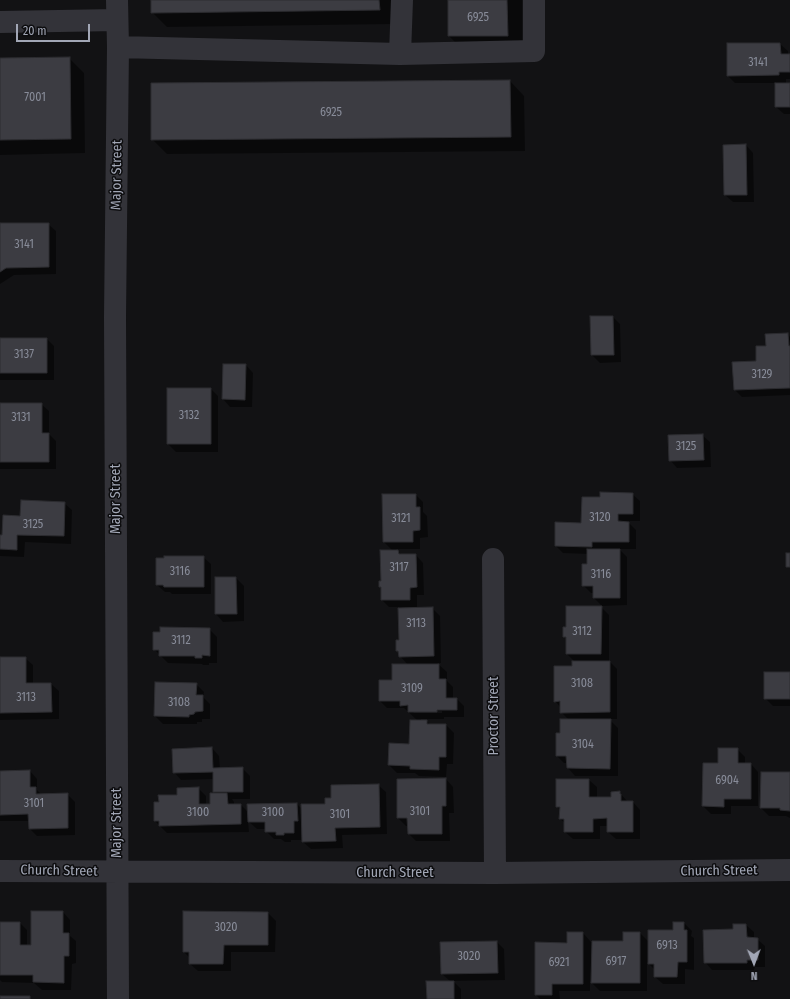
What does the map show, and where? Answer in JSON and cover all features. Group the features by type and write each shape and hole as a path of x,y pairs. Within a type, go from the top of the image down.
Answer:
{"street":[{"path":"400,54 402,0"},
{"path":"118,47 400,54 534,50 534,0"},
{"path":"0,22 117,10"},
{"name":"Major Street","path":"117,10 118,47 115,317 118,999"},
{"name":"Proctor Street","path":"493,559 495,873"},
{"name":"Church Street","path":"0,870 117,872 495,873 790,870"}],"building":[{"path":"151,0 379,0 380,10 151,13"},
{"path":"448,0 507,0 508,36 448,36"},
{"path":"727,43 780,43 781,54 790,54 790,72 779,72 779,75 727,76"},
{"path":"70,57 71,139 0,140 0,58"},
{"path":"510,80 511,137 151,140 151,83"},
{"path":"775,83 790,83 790,107 775,107"},
{"path":"746,144 747,195 724,195 723,145"},
{"path":"0,223 49,223 49,267 6,268 0,272"},
{"path":"590,316 613,316 614,355 591,355"},
{"path":"788,333 790,346 790,388 734,390 732,362 756,361 756,346 766,346 765,334"},
{"path":"0,338 47,338 47,373 0,373"},
{"path":"223,364 246,364 245,400 222,399"},
{"path":"167,388 211,388 211,444 167,444"},
{"path":"0,403 42,403 42,433 49,433 49,462 0,462"},
{"path":"703,434 704,460 669,461 668,435"},
{"path":"600,492 633,493 633,514 618,514 618,521 629,522 629,542 592,542 592,547 555,546 555,522 581,523 582,497 600,497"},
{"path":"382,494 416,494 416,507 420,507 420,530 413,531 413,542 383,542"},
{"path":"21,500 65,502 64,536 17,535 17,550 0,549 0,535 2,535 3,515 20,516"},
{"path":"587,549 620,549 620,598 593,598 593,586 582,586 582,564 587,564"},
{"path":"380,550 398,550 399,554 416,554 417,587 410,588 410,600 381,600 381,587 379,587 379,581 381,581"},
{"path":"786,553 790,553 790,567 786,567"},
{"path":"164,556 204,556 204,587 164,587 163,585 156,585 156,558 164,558"},
{"path":"215,577 236,577 237,614 215,614"},
{"path":"566,606 602,606 601,654 566,654 566,637 563,637 563,627 566,627"},
{"path":"433,607 434,656 399,657 398,651 396,651 396,640 399,640 398,608"},
{"path":"160,627 210,628 210,656 202,655 202,658 195,658 195,656 159,656 159,650 153,650 153,632 160,632"},
{"path":"0,657 26,657 26,683 51,683 52,712 0,713"},
{"path":"572,661 610,661 610,712 560,713 560,701 554,702 554,666 572,666"},
{"path":"392,664 439,664 439,679 446,679 446,698 457,698 457,710 408,712 408,705 400,706 400,701 379,701 379,680 392,680"},
{"path":"764,672 790,672 790,699 764,699"},
{"path":"155,682 197,683 196,695 203,695 203,711 195,712 194,714 189,715 189,717 154,716"},
{"path":"560,719 611,719 610,769 567,768 566,756 556,756 556,733 560,733"},
{"path":"410,720 427,720 427,724 446,724 446,757 439,757 439,770 410,769 410,766 388,765 389,743 409,744"},
{"path":"212,747 213,768 243,767 243,792 213,792 213,772 173,773 172,749"},
{"path":"718,748 738,748 738,763 751,763 751,799 724,799 724,807 702,806 703,763 718,763"},
{"path":"30,770 30,787 36,787 36,794 68,793 68,828 29,829 28,814 0,815 0,771"},
{"path":"761,772 790,772 790,811 780,810 780,808 760,808"},
{"path":"446,778 446,806 442,806 442,834 408,834 407,818 397,818 397,779"},
{"path":"556,779 589,779 589,797 611,797 611,792 620,791 621,801 633,801 633,832 607,832 607,818 593,819 593,832 564,832 564,819 559,819 560,807 556,807"},
{"path":"379,784 380,827 335,828 336,841 302,842 301,804 325,804 325,798 331,798 331,785"},
{"path":"199,787 199,804 210,804 210,793 227,793 228,804 241,804 241,824 159,826 159,821 154,821 154,802 159,802 158,795 177,795 177,788"},
{"path":"297,803 298,821 294,821 294,833 276,835 276,832 265,832 265,822 248,822 247,804"},
{"path":"31,911 63,911 63,933 69,933 69,956 64,956 64,983 33,982 33,975 0,975 0,922 20,922 20,945 31,945"},
{"path":"183,911 268,912 268,945 224,945 223,964 189,964 189,952 183,952"},
{"path":"673,922 684,922 684,930 687,930 687,962 678,962 677,977 654,977 654,964 648,964 648,930 673,930"},
{"path":"733,924 746,924 747,937 758,938 758,960 747,960 747,963 704,963 703,930 733,929"},
{"path":"567,932 583,932 583,984 552,984 552,995 535,995 535,942 567,943"},
{"path":"623,932 640,932 640,983 591,983 592,941 623,941"},
{"path":"497,941 498,973 441,974 440,942"},
{"path":"426,981 454,981 454,999 427,999"},
{"path":"0,996 30,996 30,999 0,999"}]}
